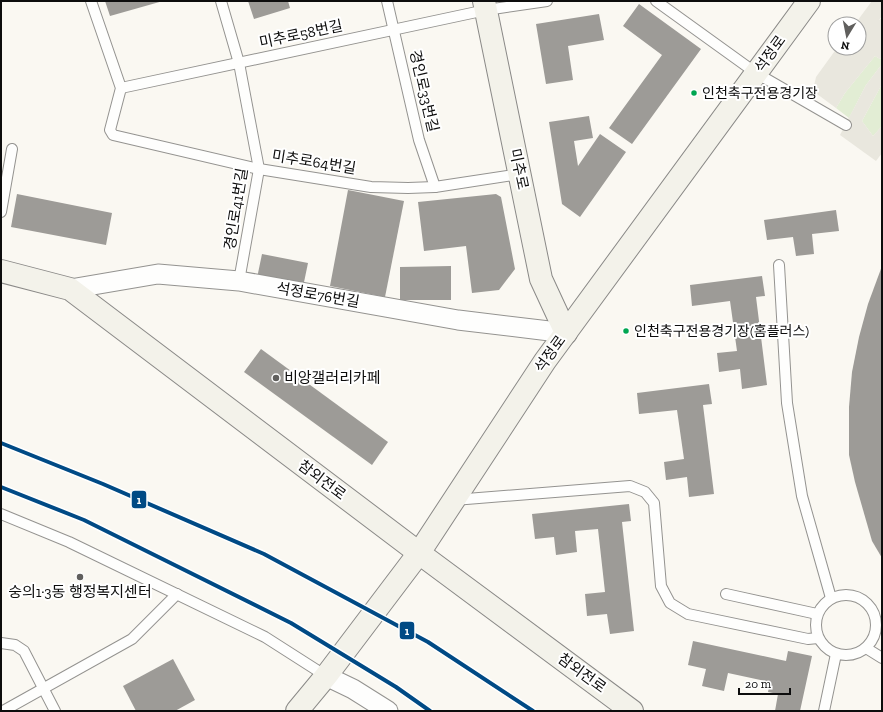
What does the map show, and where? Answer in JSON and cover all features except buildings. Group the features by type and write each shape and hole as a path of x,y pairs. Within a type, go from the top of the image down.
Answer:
{"main road":[{"name":"석정로","path":"297,711 326,676 419,553 545,361 809,1"},
{"name":"미추로","path":"485,5 541,279 566,333"},
{"name":"참외전로","path":"1,271 70,289 419,553 632,711"}],"street":[{"name":"석정로76번길","path":"70,289 158,274 239,280 458,320 566,333"},
{"path":"326,676 353,689 388,711"}],"lane":[{"path":"91,1 122,88"},
{"name":"경인로41번길","path":"221,1 239,63 259,169 239,280"},
{"name":"경인로33번길","path":"387,1 419,140 435,187"},
{"name":"미추로58번길","path":"122,88 394,30 485,5 547,1"},
{"path":"656,1 756,73 846,125"},
{"name":"미추로64번길","path":"122,88 110,130 113,135 259,169 371,187 408,188 435,187 520,174"},
{"path":"1,212 12,149"},
{"path":"779,265 787,403 802,496 832,598"},
{"path":"453,500 630,486 645,492 654,503 661,586 670,603 688,614 808,639 818,638"},
{"path":"1,514 69,542 265,637 326,676"},
{"path":"3,711 132,639 177,594"},
{"path":"726,594 817,614"},
{"path":"846,594 860,597 871,607 877,621 875,636 866,648 852,655 836,654 826,647 818,638 815,626 817,614 823,605 832,598 846,594"},
{"path":"1,643 15,645 24,651 55,711"},
{"path":"866,648 882,658"},
{"path":"824,711 836,654"}],"green space":[{"path":"875,56 880,59 882,57 882,64 866,85 849,118 836,108 845,93"},
{"path":"882,84 882,126 873,136 862,121"}],"shaded area":[{"path":"872,1 882,1 882,16 879,20 882,18 882,57 880,59 875,56 845,93 836,108 817,94 814,86 816,77 831,56 867,56 867,16 861,16"},
{"path":"882,64 882,84 862,121 873,136 882,126 882,153 876,161 840,135 866,85"}],"transit line":[{"name":"1","path":"1,443 103,484 264,554 428,642 533,711"},
{"name":"1","path":"1,487 84,520 291,623 396,687 430,711"}],"place":[{"name":"인천축구전용경기장","path":"694,93"},
{"name":"인천축구전용경기장(홈플러스)","path":"626,331"},
{"name":"비앙갤러리카페","path":"276,378"},
{"name":"숭의1·3동 행정복지센터","path":"80,577"}]}
